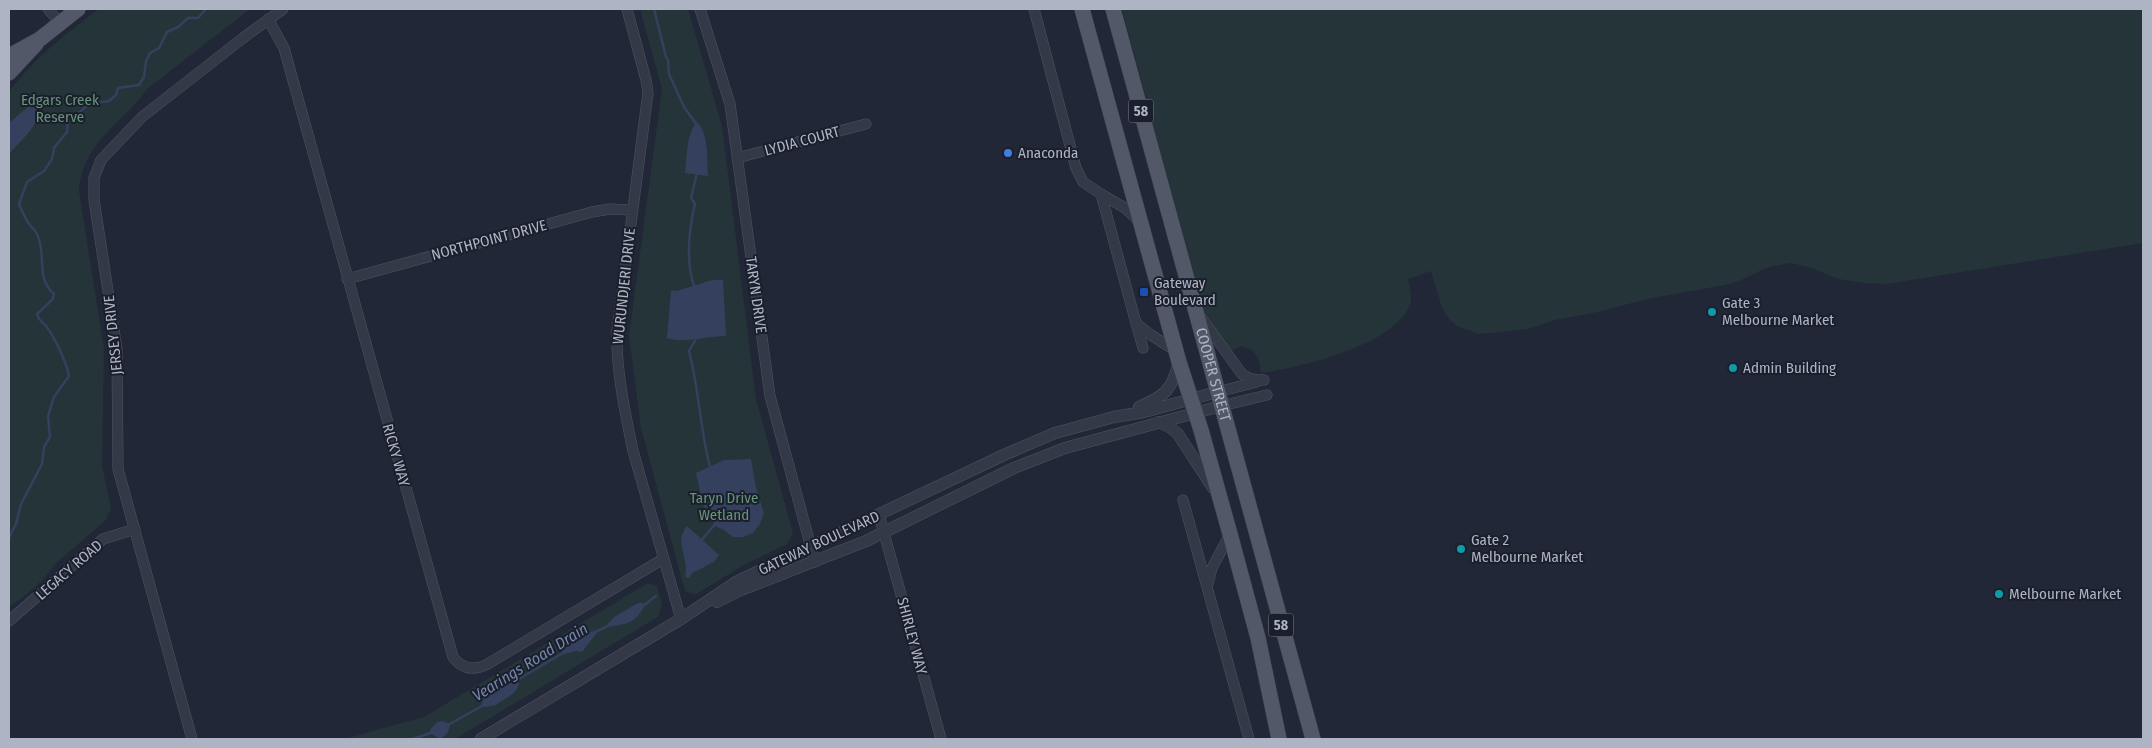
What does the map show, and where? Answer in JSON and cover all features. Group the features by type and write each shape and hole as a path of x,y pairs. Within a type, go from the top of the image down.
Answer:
{"main road":[{"path":"9,56 40,39 78,9"},
{"name":"COOPER STREET","path":"1113,9 1313,739"},
{"name":"COOPER STREET","path":"1081,11 1177,356 1221,500 1258,638 1279,739"},
{"path":"9,73 40,39"}],"street":[{"path":"48,9 60,22"},
{"name":"JERSEY DRIVE","path":"192,739 117,462 117,349 94,200 94,178 101,160 142,117 268,19 284,9"},
{"name":"WURUNDJERI DRIVE","path":"627,9 648,93 617,331 618,354 630,434 681,619"},
{"name":"TARYN DRIVE","path":"702,9 730,104 770,396 815,562"},
{"path":"1034,9 1076,168 1083,182 1125,208 1141,222"},
{"name":"RICKY WAY","path":"268,19 284,48 450,650 456,662 468,668 480,668 663,559"},
{"name":"LYDIA COURT","path":"737,158 866,124"},
{"path":"1100,194 1143,348"},
{"name":"NORTHPOINT DRIVE","path":"347,279 592,212 610,209 632,210"},
{"path":"1193,304 1206,327 1242,374 1251,379 1264,380 1217,392"},
{"name":"COOPER STREET","path":"1136,322 1177,356"},
{"path":"1114,417 1152,401 1166,392 1173,384 1177,356"},
{"name":"GATEWAY BOULEVARD","path":"681,619 742,590 885,532 1014,468 1065,448 1159,422 1217,392"},
{"path":"1221,406 1267,395"},
{"name":"GATEWAY BOULEVARD","path":"481,739 681,619 736,582 1006,454 1055,434 1114,417 1193,406 1221,406"},
{"path":"1159,422 1172,428 1178,434 1221,500"},
{"path":"1006,454 1014,468"},
{"path":"1183,500 1249,739"},
{"name":"SHIRLEY WAY","path":"879,515 940,739"},
{"name":"LEGACY ROAD","path":"9,621 104,539 134,529"},
{"path":"1208,590 1212,568 1230,534"}],"green space":[{"name":"Edgars Creek Reserve","path":"98,9 250,9 147,89 95,146 88,159 82,174 79,191 104,349 102,466 111,508 106,520 55,564 34,588 9,606 9,92 39,58"},
{"name":"Taryn Drive Wetland","path":"640,9 688,9 722,126 756,399 793,533 787,544 742,566 695,595 685,591 641,428 629,336 662,89"},
{"path":"1122,9 2143,9 2143,243 1886,284 1839,279 1808,267 1790,263 1766,268 1739,281 1725,285 1647,299 1598,312 1555,320 1528,329 1479,334 1457,326 1449,319 1442,308 1431,271 1408,279 1411,301 1403,316 1389,330 1369,341 1323,359 1299,366 1261,373 1258,359 1254,353 1242,346 1229,352 1205,315"},
{"path":"648,583 657,586 662,604 658,617 455,739 344,739 424,717"}],"water":[{"path":"28,107 38,108 38,114 33,127 9,154 9,123"},
{"path":"697,122 704,133 708,176 685,173 689,139"},
{"path":"712,280 723,280 726,336 689,340 667,338 671,290 677,291"},
{"path":"751,459 756,488 764,513 760,524 753,533 743,537 733,537 715,526 703,504 696,473 724,460"},
{"path":"687,526 719,555 714,562 693,572 689,578 685,577 686,570 681,539"},
{"path":"638,603 643,603 644,607 632,621 605,627 614,617"},
{"path":"599,630 582,652 576,651 560,655 576,637"},
{"path":"508,676 519,679 518,688 495,705 481,707 484,697 490,688"},
{"path":"443,721 450,724 447,733 440,739 430,733 430,730 437,722"}],"waterway":[{"path":"9,538 16,524 21,504 42,464 44,447 50,437 48,416 54,397 69,376 66,364 56,343 49,330 39,320 37,314 52,300 54,294 48,288 45,281 40,242 37,234 19,204 27,182 44,171 52,159 54,148 67,132 68,122 89,104 109,101 116,95 118,88 139,85 144,77 146,61 150,53 159,48 167,32 178,27 188,18 198,18 206,9"},
{"name":"Vearings Road Drain","path":"654,9 668,60 669,74 684,107 697,125"},
{"name":"Vearings Road Drain","path":"695,288 690,269 689,246 695,204 691,198 697,173"},
{"name":"Vearings Road Drain","path":"697,337 689,351 710,467"},
{"name":"Vearings Road Drain","path":"700,542 716,523"},
{"name":"Vearings Road Drain","path":"643,606 656,596"},
{"name":"Vearings Road Drain","path":"597,631 608,626"},
{"name":"Vearings Road Drain","path":"519,679 561,654"},
{"name":"Vearings Road Drain","path":"448,725 482,706"},
{"name":"Vearings Road Drain","path":"412,739 431,733"}],"place":[{"name":"Anaconda","path":"1008,153"},
{"name":"Gateway Boulevard","path":"1144,292"},
{"name":"Gate 3 Melbourne Market","path":"1712,312"},
{"name":"Admin Building","path":"1733,368"},
{"name":"Gate 2 Melbourne Market","path":"1461,549"},
{"name":"Melbourne Market","path":"1999,594"}]}
